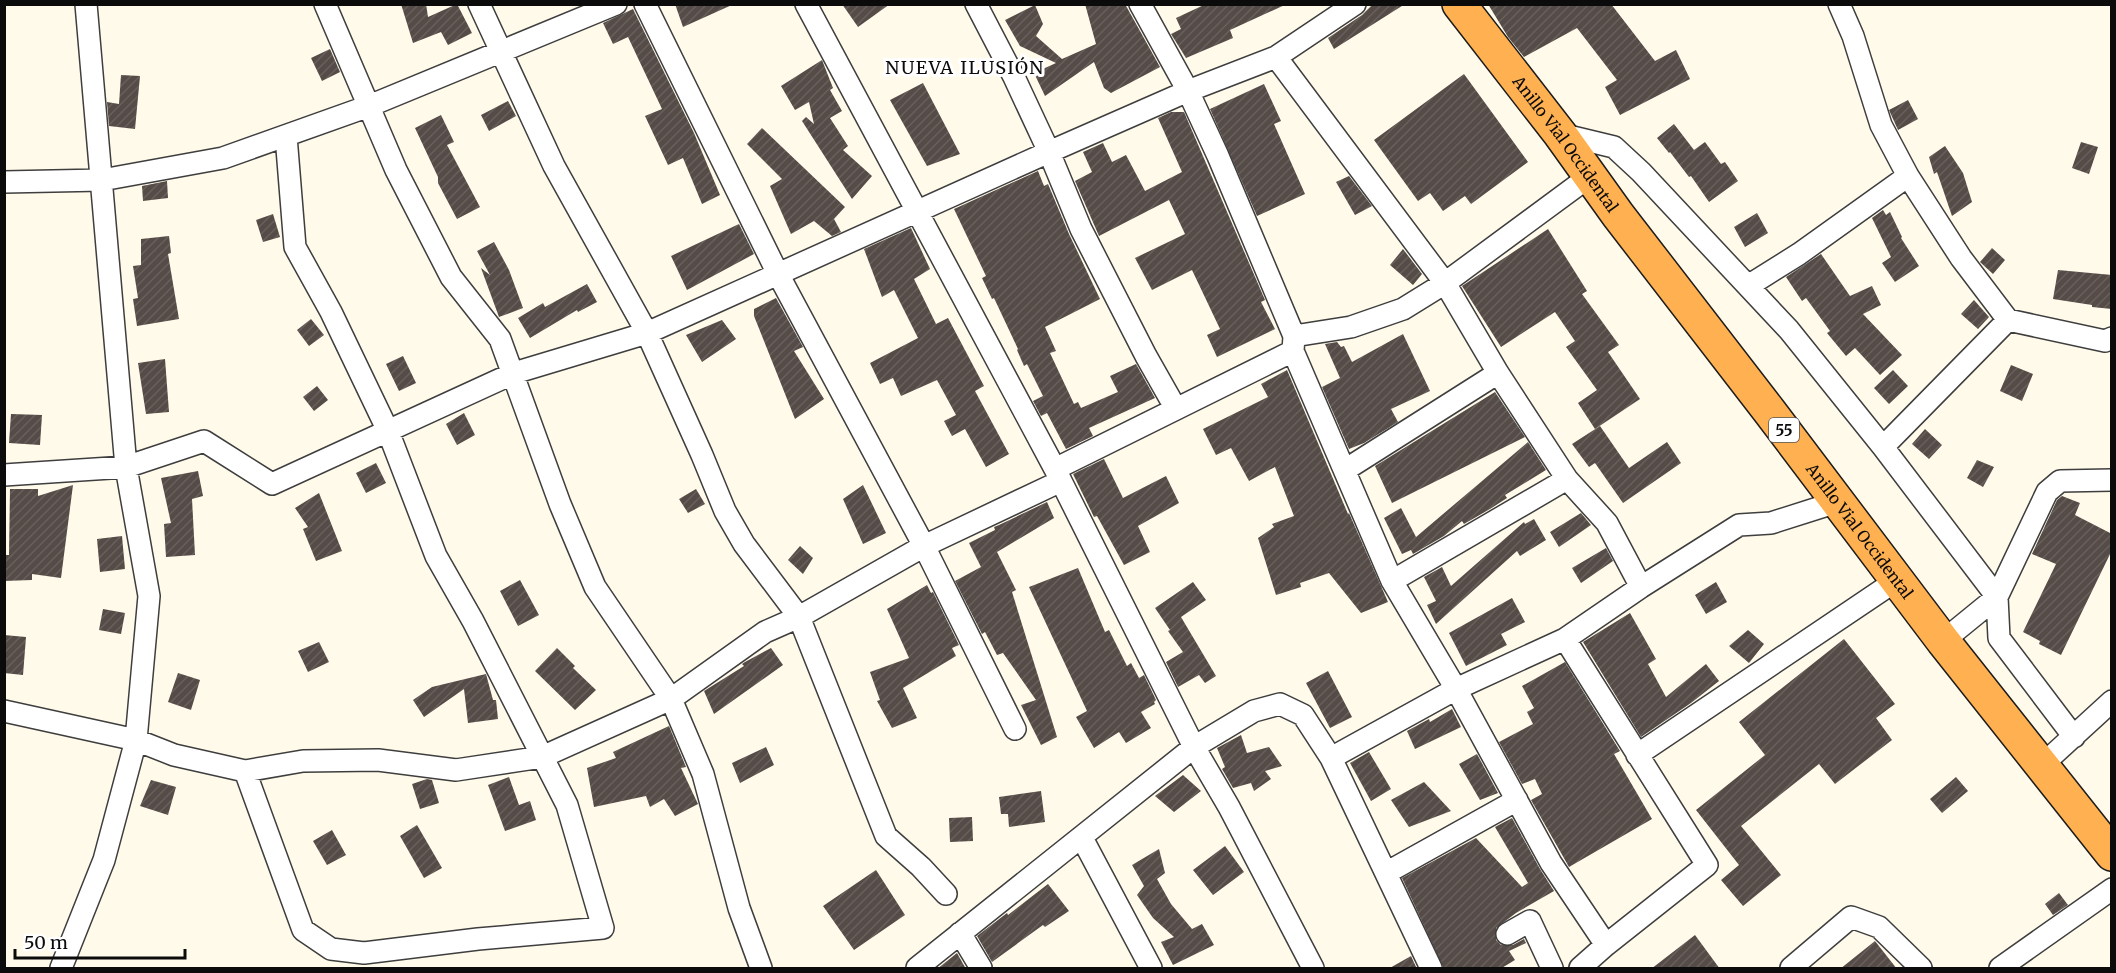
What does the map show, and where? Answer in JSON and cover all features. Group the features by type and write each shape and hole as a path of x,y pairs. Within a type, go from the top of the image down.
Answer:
{"highway":[{"name":"Anillo Vial Occidental","path":"1459,4 1943,641 2112,854"}],"street":[{"path":"61,969 104,860 136,740 149,596 126,467 86,4"},
{"path":"325,4 396,170 451,277 500,339 560,504 595,587 671,699 703,774 740,908 761,969"},
{"path":"479,4 554,166 647,333 724,511 744,544 799,617 886,836 921,867 946,894"},
{"path":"4,182 102,180 223,158 369,106 616,4"},
{"path":"645,4 778,274 924,546 1015,729"},
{"path":"806,4 915,212 1058,475 1194,747 1313,969"},
{"path":"976,4 1014,77 1081,229 1176,409"},
{"path":"1140,4 1188,91 1239,205 1392,581 1456,689 1551,863 1606,945"},
{"path":"4,475 126,467 204,441 272,484 514,373 647,333 1188,91 1276,57 1355,4"},
{"path":"1839,4 1853,36 1881,125 1908,177 1961,258 2008,320 2105,341 2112,338"},
{"path":"1276,57 1445,283 1498,374 1567,479 1607,523 1641,587"},
{"path":"1560,134 1614,147 1641,172 1788,330 1883,447 1997,597 1999,638 2074,737"},
{"path":"244,771 303,930 331,949 364,953 478,939 603,928 567,805 474,621 436,556 388,431 331,312 295,247 286,136"},
{"path":"4,711 136,740 174,755 244,771 303,761 367,760 456,770 542,757 671,699 765,632 799,617 1294,343 1403,309 1445,283 1590,176"},
{"path":"1748,286 1799,254 1908,177"},
{"path":"1883,447 2008,320"},
{"path":"1345,470 1498,374"},
{"path":"1392,581 1567,479"},
{"path":"1943,641 1997,597 2047,492 2060,481 2112,480"},
{"path":"1331,758 1456,689 1565,639 1641,587 1739,525 1771,523 1837,502"},
{"path":"1637,755 1897,580"},
{"path":"1565,639 1707,865 1606,945 1580,969"},
{"path":"2042,765 2112,701"},
{"path":"916,969 1194,747 1254,711 1280,704 1303,715 1331,758 1431,969"},
{"path":"1386,873 1516,800"},
{"path":"1082,838 1151,969"},
{"path":"2000,969 2112,889"},
{"path":"1791,969 1851,917 1879,927 1921,969"},
{"path":"1507,934 1530,921 1552,969"},
{"path":"960,933 981,969"}],"building":[{"path":"401,4 426,4 428,17 457,4 472,33 448,45 441,32 413,43"},
{"path":"675,4 734,4 683,27"},
{"path":"842,4 890,4 858,27"},
{"path":"1085,4 1125,4 1160,67 1111,93 1104,88 1094,62 1045,96 1034,73 1056,63 1020,46 1005,20 1035,5 1043,24 1036,36 1062,59 1096,44"},
{"path":"1206,4 1287,4 1230,30 1233,38 1186,58 1171,34 1181,29 1176,18"},
{"path":"1373,4 1405,4 1334,49 1328,38 1362,15"},
{"path":"1488,4 1611,4 1655,61 1676,50 1690,79 1620,115 1605,87 1617,80 1577,28 1524,57 1508,37"},
{"path":"633,9 694,133 720,195 702,204 683,158 668,165 645,116 662,109 628,37 613,44 603,23"},
{"path":"330,49 340,72 322,81 311,58"},
{"path":"822,60 833,88 830,90 842,111 830,118 848,146 843,150 872,176 852,199 802,121 806,117 814,124 809,102 795,110 781,86"},
{"path":"1464,74 1528,162 1471,204 1465,196 1443,211 1430,193 1418,201 1374,140"},
{"path":"121,75 140,76 135,129 109,126 107,102 119,104"},
{"path":"923,83 960,154 927,166 890,100"},
{"path":"1264,84 1281,121 1274,124 1305,194 1257,216 1210,109"},
{"path":"1908,100 1918,119 1898,130 1889,110"},
{"path":"508,101 516,116 489,131 481,115"},
{"path":"1171,112 1184,112 1265,300 1261,302 1275,329 1217,357 1207,335 1220,329 1192,270 1152,290 1135,258 1185,234 1169,200 1099,236 1075,181 1092,172 1083,152 1103,143 1112,162 1126,155 1145,191 1182,172 1158,118"},
{"path":"441,115 454,142 447,145 480,207 457,219 438,183 438,177 415,128"},
{"path":"1674,124 1694,150 1705,142 1721,164 1725,162 1738,181 1709,202 1691,176 1689,177 1657,138"},
{"path":"762,128 845,207 834,219 841,232 832,236 814,221 791,234 770,186 782,179 747,144"},
{"path":"2081,142 2098,147 2089,174 2072,168"},
{"path":"1945,146 1963,173 1972,202 1952,216 1937,172 1934,174 1929,157"},
{"path":"1038,171 1044,186 1048,184 1100,299 1045,327 1056,351 1050,353 1074,404 1078,402 1081,408 1118,392 1110,376 1136,364 1155,398 1089,428 1093,436 1066,449 1047,413 1041,416 1033,401 1043,396 1027,364 1024,366 994,298 992,299 982,278 986,276 954,209"},
{"path":"1349,176 1372,206 1355,215 1336,182"},
{"path":"167,181 168,198 143,201 142,186"},
{"path":"1883,210 1886,215 1890,212 1901,238 1919,266 1895,282 1882,263 1891,257 1872,218"},
{"path":"1757,213 1768,233 1745,247 1734,227"},
{"path":"273,214 280,237 263,242 256,220"},
{"path":"739,224 754,254 687,290 671,256"},
{"path":"911,228 930,269 914,279 936,324 948,318 984,386 975,391 1009,454 986,467 965,429 952,436 944,421 956,415 937,380 901,396 893,378 880,384 870,363 918,338 894,290 882,297 864,249"},
{"path":"1548,229 1587,291 1582,294 1619,345 1608,352 1640,399 1595,429 1578,403 1597,390 1566,347 1575,341 1555,312 1501,347 1462,286"},
{"path":"169,236 171,253 168,254 179,319 137,326 133,299 138,298 133,266 141,265 141,239"},
{"path":"494,242 509,270 523,308 499,317 481,268 490,275 477,251"},
{"path":"1992,248 2005,260 1993,274 1980,262"},
{"path":"1403,249 1422,274 1413,285 1390,265"},
{"path":"1821,254 1850,296 1872,286 1881,305 1863,314 1902,355 1880,375 1855,348 1846,356 1827,333 1830,331 1806,298 1802,301 1786,277"},
{"path":"2058,270 2112,275 2112,309 2053,299"},
{"path":"587,284 597,302 578,312 577,310 530,338 518,318 543,303 545,307"},
{"path":"776,298 803,347 794,351 824,399 795,419 754,316 754,309"},
{"path":"1974,300 1989,317 1978,329 1961,314"},
{"path":"311,319 324,335 309,346 297,330"},
{"path":"722,320 736,339 702,362 686,335"},
{"path":"1403,334 1430,391 1391,409 1398,422 1364,443 1349,449 1322,387 1340,378 1325,344 1337,342 1341,347 1344,346 1352,362"},
{"path":"403,356 416,383 399,391 386,364"},
{"path":"165,359 169,412 146,414 138,363"},
{"path":"2011,365 2033,374 2022,401 2000,391"},
{"path":"1287,370 1388,602 1361,613 1329,573 1300,583 1301,587 1276,595 1258,538 1274,527 1272,524 1294,516 1275,467 1249,481 1231,448 1216,455 1203,429 1268,397 1261,384"},
{"path":"1893,370 1908,386 1889,404 1874,388"},
{"path":"317,386 328,400 314,411 303,397"},
{"path":"1495,392 1525,437 1392,503 1375,466"},
{"path":"464,413 475,435 457,445 446,424"},
{"path":"11,414 42,415 40,445 9,443"},
{"path":"1600,426 1629,468 1667,442 1681,463 1623,503 1595,463 1589,467 1572,444"},
{"path":"1925,429 1942,445 1929,459 1912,444"},
{"path":"1528,442 1546,470 1505,495 1507,498 1490,509 1464,524 1462,521 1444,536 1413,554 1411,550 1402,554 1384,518 1401,508 1416,537"},
{"path":"1104,459 1123,498 1166,476 1179,503 1138,526 1150,552 1124,565 1097,516 1094,517 1073,474"},
{"path":"1977,460 1994,467 1983,487 1967,478"},
{"path":"376,463 386,483 366,493 356,473"},
{"path":"198,471 203,496 192,499 195,555 166,557 164,524 171,523 161,478"},
{"path":"73,485 61,578 32,574 32,580 4,581 4,555 9,555 10,489 38,489 38,496"},
{"path":"863,485 886,533 863,544 843,499"},
{"path":"696,489 705,504 688,513 679,499"},
{"path":"319,493 342,551 316,561 303,529 308,527 295,508"},
{"path":"2062,496 2080,503 2075,515 2112,534 2112,550 2061,655 2039,644 2040,641 2023,632 2056,564 2032,554 2057,500"},
{"path":"1047,502 1054,518 997,552 1016,590 1012,592 1057,737 1041,745 1021,705 1036,700 1003,653 997,655 985,632 982,634 955,581 981,567 969,543 995,530 994,527"},
{"path":"1581,513 1591,525 1559,547 1550,532"},
{"path":"1534,519 1546,540 1520,556 1517,551 1436,624 1427,605 1436,601 1424,577 1442,567 1451,586 1524,522 1525,524"},
{"path":"122,536 125,569 100,572 97,539"},
{"path":"800,546 813,558 803,574 788,560"},
{"path":"1606,548 1613,561 1581,583 1572,568"},
{"path":"1078,568 1105,632 1109,630 1127,666 1131,663 1139,678 1144,675 1156,700 1155,704 1141,712 1151,728 1126,743 1119,732 1094,748 1076,717 1087,711 1029,587"},
{"path":"520,580 539,615 518,626 500,591"},
{"path":"1193,582 1206,600 1181,617 1216,676 1205,683 1199,675 1178,687 1166,662 1183,652 1155,608"},
{"path":"1716,582 1727,602 1706,614 1695,595"},
{"path":"927,585 931,593 933,592 959,645 952,648 956,656 903,688 917,718 892,728 877,701 880,700 870,672 909,658 887,609"},
{"path":"1512,598 1525,622 1501,634 1507,645 1466,666 1449,633"},
{"path":"103,609 125,613 121,634 99,630"},
{"path":"1630,613 1656,659 1648,664 1666,697 1706,664 1719,681 1641,737 1583,642"},
{"path":"1748,630 1764,644 1749,663 1729,646"},
{"path":"4,635 26,637 23,675 4,673"},
{"path":"1844,639 1895,704 1876,718 1892,740 1835,784 1819,764 1741,826 1781,875 1743,906 1721,880 1739,865 1696,810 1765,755 1739,722"},
{"path":"319,642 329,662 308,672 298,651"},
{"path":"557,648 575,666 573,668 596,690 575,710 535,671"},
{"path":"771,648 783,665 714,714 704,691 744,666 742,664 745,662"},
{"path":"1565,662 1620,751 1614,754 1652,819 1569,867 1531,800 1542,794 1535,779 1522,784 1499,742 1533,724 1527,712 1534,708 1522,686"},
{"path":"1328,671 1352,717 1330,728 1306,683"},
{"path":"178,673 200,680 191,710 168,702"},
{"path":"486,674 493,700 496,700 498,719 468,723 464,689 424,717 413,700 432,687"},
{"path":"1452,709 1461,727 1415,749 1407,731 1429,719 1430,722"},
{"path":"669,726 686,767 681,768 698,804 675,816 664,799 650,807 646,796 594,807 587,768 616,758 613,752"},
{"path":"1241,735 1247,753 1269,747 1282,766 1265,771 1271,779 1254,791 1251,783 1233,788 1222,769 1225,767 1217,748"},
{"path":"766,747 774,765 740,783 732,763"},
{"path":"1369,752 1391,789 1371,801 1350,763"},
{"path":"1477,754 1498,793 1480,800 1459,764"},
{"path":"1183,775 1201,791 1174,812 1155,796"},
{"path":"509,777 519,805 530,801 536,820 505,831 488,785"},
{"path":"1956,777 1968,791 1942,813 1930,799"},
{"path":"427,779 432,780 439,803 420,809 412,784"},
{"path":"151,780 176,787 168,815 140,806"},
{"path":"1424,782 1451,811 1409,827 1391,800"},
{"path":"1041,791 1045,822 1009,827 1008,814 1001,814 999,797"},
{"path":"972,817 973,841 950,842 949,818"},
{"path":"1512,818 1554,891 1516,913 1496,928 1496,940 1501,945 1513,945 1524,939 1526,943 1509,951 1515,960 1500,969 1444,969 1402,878 1476,838 1522,887 1528,883 1495,827"},
{"path":"417,825 442,868 424,878 400,836"},
{"path":"332,830 346,855 327,865 313,841"},
{"path":"1225,846 1244,872 1213,895 1193,870"},
{"path":"1159,849 1165,873 1157,879 1171,904 1192,929 1202,924 1214,945 1173,965 1161,942 1174,937 1153,918 1137,895 1144,886 1132,865"},
{"path":"876,870 905,915 854,950 823,906"},
{"path":"1048,884 1069,911 1045,927 1043,925 992,962 977,936"},
{"path":"2059,893 2068,905 2053,915 2045,904"},
{"path":"1695,935 1720,969 1651,969"},
{"path":"1875,941 1897,969 1840,969"},
{"path":"957,953 966,969 937,969"},
{"path":"1411,956 1417,969 1388,969"}],"district":[{"name":"NUEVA ILUSIÓN","path":"965,67"}]}
